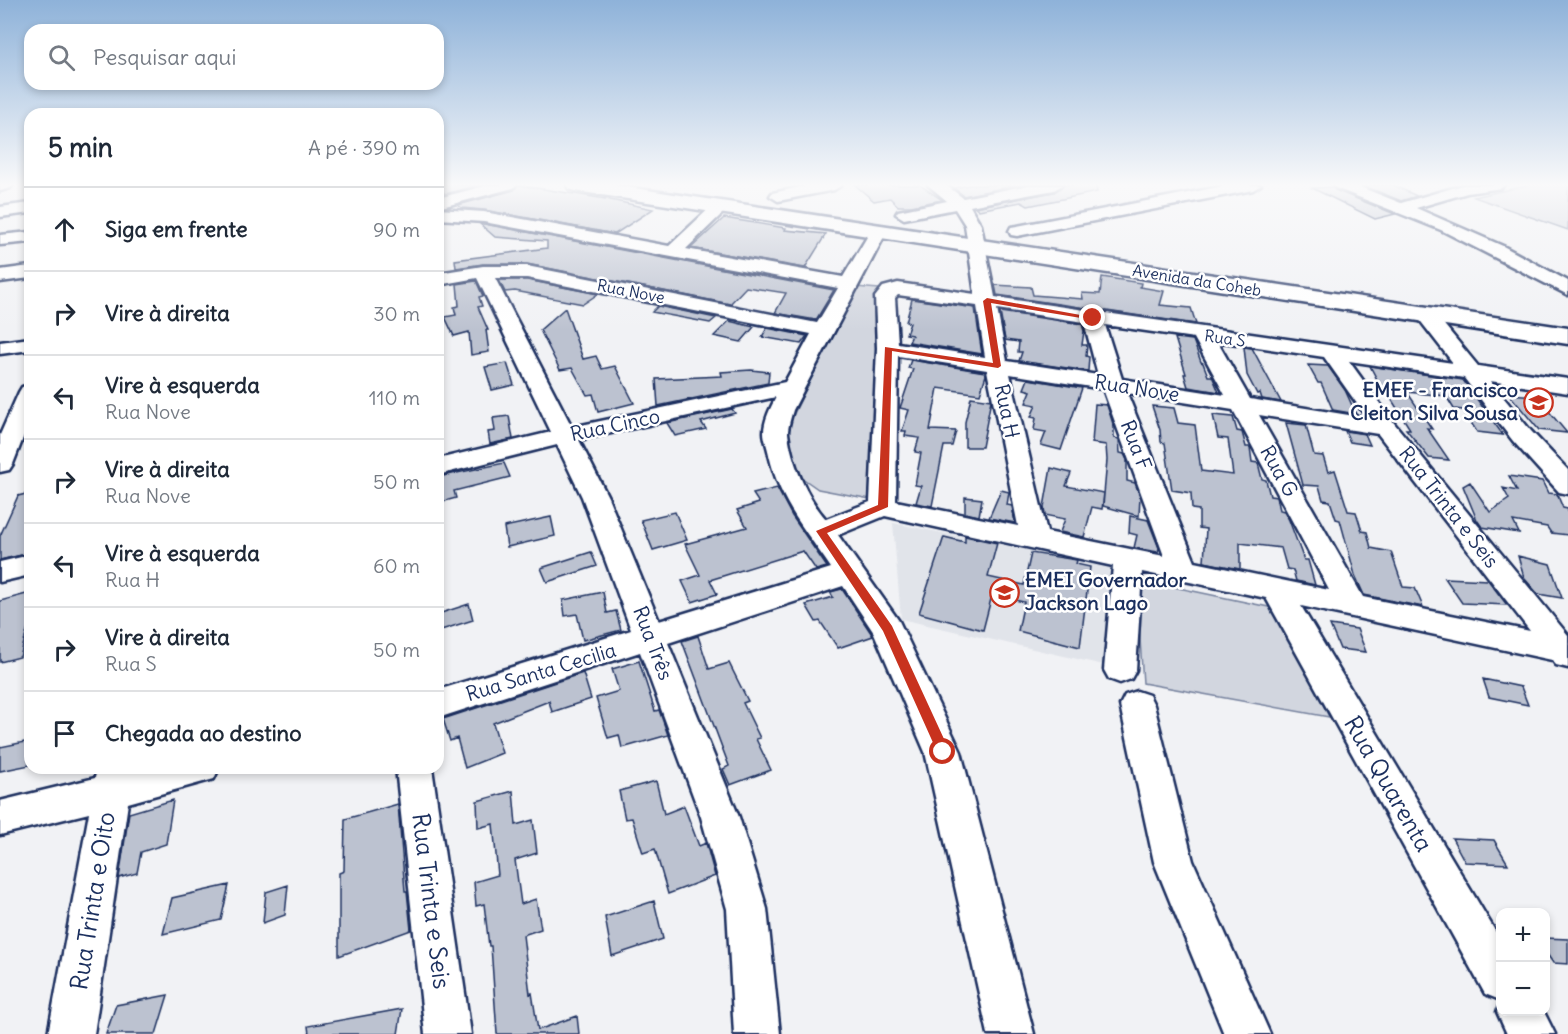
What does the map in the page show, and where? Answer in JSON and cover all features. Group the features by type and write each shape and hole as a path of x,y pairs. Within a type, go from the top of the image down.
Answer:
{"main road":[{"name":"Avenida da Coheb","path":"923,233 976,236 1425,314 1568,336"},
{"name":"Avenida da Coheb","path":"967,233 976,236 999,233"},
{"name":"Avenida da Coheb","path":"1032,233 1075,240"}],"street":[{"path":"571,233 835,279 849,284"},
{"path":"672,252 692,233"},
{"path":"878,233 822,330 781,410 776,432 787,477 805,513 821,531 888,629 943,752 1011,1034"},
{"path":"1459,233 1487,245 1568,289"},
{"name":"Rua H","path":"976,236 998,366 1035,539"},
{"path":"0,240 24,238"},
{"name":"Rua Nove","path":"444,278 508,270 545,274 822,330"},
{"name":"Rua Três","path":"483,272 595,497 720,817 747,909 757,1034"},
{"path":"0,276 24,273"},
{"name":"Rua S","path":"888,348 885,297 890,291 907,289 1203,335 1333,354 1468,370 1568,386"},
{"path":"1425,314 1522,436 1568,486"},
{"name":"Rua F","path":"1093,318 1112,384 1184,570"},
{"name":"Rua G","path":"1203,335 1353,606"},
{"path":"0,348 24,345"},
{"path":"883,507 888,348"},
{"name":"Rua Nove","path":"888,348 1386,428"},
{"name":"Rua Trinta e Seis","path":"1333,354 1386,428 1565,654"},
{"name":"Rua Cinco","path":"444,466 564,436 793,387"},
{"path":"0,464 24,407"},
{"path":"821,531 883,507 1353,606 1565,654"},
{"path":"1120,670 1128,559"},
{"path":"0,572 24,566"},
{"name":"Rua Santa Cecilia","path":"444,702 849,573"},
{"name":"Rua Quarenta","path":"1276,590 1496,972"},
{"path":"1137,705 1174,862 1247,1034"},
{"path":"0,818 113,780 157,774"},
{"name":"Rua Trinta e Seis","path":"415,774 448,1034"},
{"name":"Rua Trinta e Oito","path":"71,1034 113,780"},
{"path":"1522,1016 1532,1034"}],"shaded area":[{"path":"855,287 879,289 881,501 818,489 798,475 787,442 790,422"},
{"name":"EMEI Governador Jackson Lago","path":"893,523 1110,566 1108,666 901,619"},
{"path":"1136,579 1278,609 1329,717 1143,683"}],"building":[{"path":"491,233 533,233 834,290 816,320 775,313 786,293 746,287 730,304 527,264 483,264 456,268 455,260 547,248 547,241 495,237"},
{"path":"707,233 826,234 805,268 691,248"},
{"path":"1102,277 1141,283 1140,287 1164,291 1160,305 1191,308 1196,324 997,295 995,285 1031,287 1033,295 1083,299 1082,293 1100,294"},
{"path":"499,280 527,280 598,294 583,304 515,291 505,292"},
{"path":"476,281 483,296 479,297 482,306 478,307 488,330 486,330 489,352 471,355 469,332 454,336 445,317 456,315 454,307 459,306 457,284"},
{"path":"912,299 975,308 982,354 909,342 912,335 906,334 910,323 906,322"},
{"path":"658,306 716,318 710,323 652,312"},
{"path":"565,308 583,359 596,356 602,369 615,366 634,403 598,412 593,394 587,395 572,368 560,370 540,330"},
{"path":"1000,312 1082,324 1084,331 1082,345 1087,345 1086,356 1089,357 1088,371 1019,361 1022,352 1018,352 1019,342 1005,340"},
{"path":"729,321 754,327 741,342 714,336"},
{"path":"767,328 807,336 801,344 762,337"},
{"path":"1175,338 1193,340 1208,376 1212,376 1219,392 1188,387"},
{"path":"1244,347 1252,348 1281,402 1262,399 1260,393 1257,394 1247,375"},
{"path":"911,360 985,372 986,375 980,394 938,388 930,430 956,431 952,446 944,446 932,506 916,503 921,486 915,485 921,453 915,452 919,438 905,436 906,431 902,431 909,410 900,408 913,369 908,368"},
{"path":"507,363 514,385 492,390 485,367"},
{"path":"1308,365 1328,366 1345,390 1356,414 1333,410 1321,383 1318,383"},
{"path":"1370,366 1463,380 1503,435 1477,432 1463,410 1454,409 1446,396 1407,392 1432,429 1427,428 1449,460 1429,458 1406,429 1410,429 1385,389 1382,389"},
{"path":"751,370 769,372 768,383 658,406 656,379 722,376 721,372"},
{"path":"1028,379 1082,388 1061,450 1041,445 1046,432 1034,430 1036,418 1031,417 1036,405 1026,403 1031,391 1024,389"},
{"path":"1509,394 1536,396 1567,433 1539,430"},
{"path":"971,397 991,400 982,447 965,447 965,422"},
{"path":"1095,404 1107,405 1114,427 1114,438 1119,439 1120,453 1124,454 1127,460 1127,481 1135,483 1140,496 1139,516 1103,506 1106,445 1092,443"},
{"path":"1152,406 1174,408 1178,423 1195,425 1201,471 1233,475 1228,439 1218,438 1213,415 1233,417 1237,431 1242,432 1246,447 1250,447 1252,462 1258,463 1262,479 1266,480 1270,496 1277,497 1280,510 1284,511 1289,520 1304,560 1308,560 1315,585 1296,581 1293,570 1287,569 1281,548 1240,543 1240,569 1204,562 1206,529 1199,528 1199,510 1192,509 1191,493 1172,490 1165,443 1161,442 1160,430"},
{"path":"732,409 735,413 701,422 706,429 675,436 667,423"},
{"path":"509,416 513,439 490,444 488,432 495,431 493,418"},
{"path":"1286,423 1306,425 1314,455 1323,456 1328,472 1335,470 1348,511 1356,512 1362,531 1367,532 1371,548 1391,552 1403,587 1415,588 1423,607 1364,595 1355,575 1340,520 1336,519 1330,501 1323,500 1319,486 1303,485"},
{"path":"1345,431 1365,434 1370,445 1350,442"},
{"path":"504,463 510,477 454,491 456,498 444,501 444,476"},
{"path":"1051,468 1071,473 1066,486 1104,493 1102,509 1092,507 1084,537 1060,532 1065,519 1045,515 1044,507"},
{"path":"1509,476 1542,481 1548,493 1557,494 1563,508 1568,509 1568,535 1551,533 1547,527 1513,521 1519,533 1482,527 1463,486 1470,482 1490,512 1509,499 1503,488 1517,491"},
{"path":"777,488 792,516 827,567 816,570 803,551 710,580 717,594 692,602 682,581 700,575 685,544 747,527 737,510 759,503 753,494"},
{"path":"1001,490 1009,492 1007,505 1012,506 1015,523 989,518"},
{"path":"24,494 24,554 0,560 0,536 18,496"},
{"path":"965,497 982,499 979,516 965,513"},
{"path":"675,512 687,540 653,550 641,520"},
{"path":"1130,516 1148,520 1159,548 1158,552 1134,548 1137,535 1129,533"},
{"path":"551,517 555,536 507,547 504,527"},
{"path":"965,536 997,543 988,577 1024,585 1031,553 1077,560 1076,564 1090,567 1080,647 1018,631 1024,602 992,595 983,630 919,613 944,537 965,542"},
{"path":"591,552 597,566 547,582 541,568"},
{"path":"1518,556 1550,564 1562,598 1538,594 1524,578"},
{"path":"1445,578 1488,580 1507,605 1462,603"},
{"path":"842,589 873,636 838,648 820,621 816,622 806,605 833,597 830,592"},
{"path":"603,592 607,613 616,611 621,630 583,640 577,614 565,616 563,600"},
{"path":"24,595 24,642 20,657 0,662 0,601"},
{"path":"469,604 473,620 444,629 444,612"},
{"path":"1330,625 1357,629 1366,652 1340,649"},
{"path":"698,636 709,669 729,663 748,701 743,703 760,738 756,739 771,770 730,785 723,769 729,766 682,641"},
{"path":"639,661 655,711 659,710 668,735 622,748 619,735 608,738 596,698 619,691 612,669"},
{"path":"583,673 591,699 552,712 549,701 493,723 502,753 465,768 457,738 450,741 444,719"},
{"path":"1483,679 1521,687 1528,705 1489,697"},
{"path":"24,742 24,766 0,771 0,747"},
{"path":"656,781 664,814 684,806 699,846 706,843 715,876 668,894 655,849 643,853 632,818 625,819 619,791"},
{"path":"513,791 516,825 533,820 537,853 515,860 521,904 536,899 541,929 523,935 530,994 532,993 538,1030 577,1016 579,1034 497,1034 491,946 489,946 484,904 476,906 474,882 498,875 493,824 478,828 477,801"},
{"path":"173,800 166,844 141,852 137,873 119,878 129,813"},
{"path":"398,804 405,891 407,891 411,930 339,956 339,873 344,871 345,819"},
{"path":"1452,838 1494,840 1508,864 1465,862"},
{"path":"229,885 221,920 163,934 172,898"},
{"path":"288,885 285,915 263,923 266,892"},
{"path":"654,901 663,939 612,956 605,917"},
{"path":"1550,938 1568,939 1568,964 1553,963 1550,958"},
{"path":"168,995 156,1034 106,1034 116,1005"},
{"path":"402,1009 398,1034 309,1034 308,1026"}],"place":[{"name":"EMEF - Francisco Cleiton Silva Sousa","path":"1539,402"},
{"name":"EMEI Governador Jackson Lago","path":"1004,592"}],"route":[{"path":"943,752 888,629 821,531 883,507 888,348 998,366 987,301 1093,318"}]}
